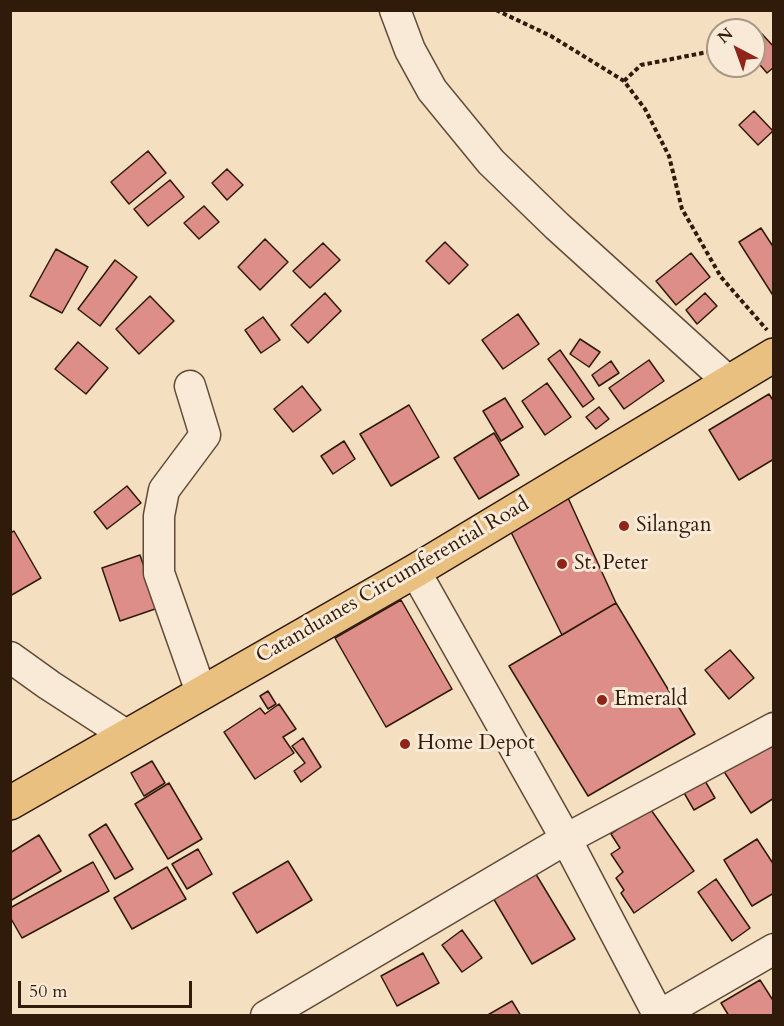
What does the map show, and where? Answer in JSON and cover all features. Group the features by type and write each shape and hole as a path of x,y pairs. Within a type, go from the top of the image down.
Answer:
{"main road":[{"name":"Catanduanes Circumferential Road","path":"10,803 414,571 774,355"}],"street":[{"path":"394,10 410,50 432,90 491,162 557,226 729,382"},
{"path":"190,386 205,435 164,490 159,516 159,573 201,692"},
{"path":"414,571 566,839 659,1015 774,949"},
{"path":"10,657 126,735"},
{"path":"266,1016 566,839 774,728"}],"path":[{"path":"496,10 551,36 624,81 645,109 669,156 682,209 721,277 774,338"},
{"path":"624,81 641,65 706,52"}],"building":[{"path":"766,38 774,47 774,67 767,73"},
{"path":"754,111 773,131 758,145 739,125"},
{"path":"148,151 166,173 129,204 111,182"},
{"path":"227,169 243,185 227,200 212,183"},
{"path":"170,180 184,197 148,226 134,209"},
{"path":"204,206 219,222 199,239 184,223"},
{"path":"761,228 774,248 774,297 739,242"},
{"path":"265,239 288,262 260,290 238,267"},
{"path":"445,242 468,265 449,284 426,261"},
{"path":"323,243 340,260 310,288 293,271"},
{"path":"56,249 88,267 62,313 30,296"},
{"path":"691,253 710,277 676,305 656,281"},
{"path":"115,260 137,277 100,326 78,309"},
{"path":"325,293 341,311 308,343 291,325"},
{"path":"705,293 717,306 697,324 686,310"},
{"path":"150,296 174,321 139,354 116,329"},
{"path":"518,314 539,344 503,369 482,340"},
{"path":"263,317 280,340 261,353 245,330"},
{"path":"580,339 600,352 589,367 570,354"},
{"path":"78,342 108,368 86,394 55,369"},
{"path":"560,350 594,399 583,407 548,359"},
{"path":"649,360 664,381 624,409 609,388"},
{"path":"611,361 619,373 599,386 592,375"},
{"path":"547,383 571,417 545,435 522,401"},
{"path":"302,386 321,410 293,432 274,409"},
{"path":"769,394 774,402 774,459 739,480 709,430"},
{"path":"505,398 523,427 501,441 483,411"},
{"path":"409,405 439,457 391,486 360,434"},
{"path":"599,407 609,419 596,429 586,417"},
{"path":"494,433 519,475 479,499 454,458"},
{"path":"344,441 355,459 333,474 321,456"},
{"path":"127,486 141,503 107,529 94,512"},
{"name":"St. Peter","path":"564,489 616,603 562,635 507,524"},
{"path":"14,531 41,578 10,596 10,533"},
{"path":"140,555 158,608 120,621 102,568"},
{"path":"401,600 452,689 386,727 335,638"},
{"name":"Emerald","path":"616,603 695,734 588,796 509,666"},
{"path":"730,650 754,678 729,699 705,670"},
{"path":"268,691 276,704 268,709 260,696"},
{"path":"279,704 296,729 283,737 294,753 255,779 224,732 260,708 265,714"},
{"path":"774,736 774,798 751,813 723,770"},
{"path":"303,738 321,767 301,782 294,771 305,763 292,746"},
{"path":"152,761 165,783 144,796 131,773"},
{"path":"701,774 715,798 694,810 680,786"},
{"path":"169,783 202,839 168,859 135,804"},
{"path":"649,807 694,871 634,913 621,893 624,890 616,878 623,872 611,854 620,848 611,834"},
{"path":"106,824 133,869 115,879 89,835"},
{"path":"39,835 61,871 10,901 10,853"},
{"path":"757,839 774,865 774,893 752,906 724,860"},
{"path":"198,849 212,874 187,889 172,864"},
{"path":"288,861 312,900 257,933 233,893"},
{"path":"93,862 109,891 22,938 10,917 10,908"},
{"path":"531,866 575,939 532,964 489,891"},
{"path":"167,867 186,899 132,929 114,898"},
{"path":"716,879 750,928 732,941 698,892"},
{"path":"462,930 482,958 462,972 442,945"},
{"path":"423,953 439,983 397,1006 381,976"},
{"path":"760,980 774,1002 774,1016 729,1016 721,1003"},
{"path":"512,1001 521,1016 486,1016"}],"place":[{"name":"Silangan","path":"624,526"},
{"name":"St. Peter","path":"562,564"},
{"name":"Emerald","path":"602,700"},
{"name":"Home Depot","path":"405,744"}]}
